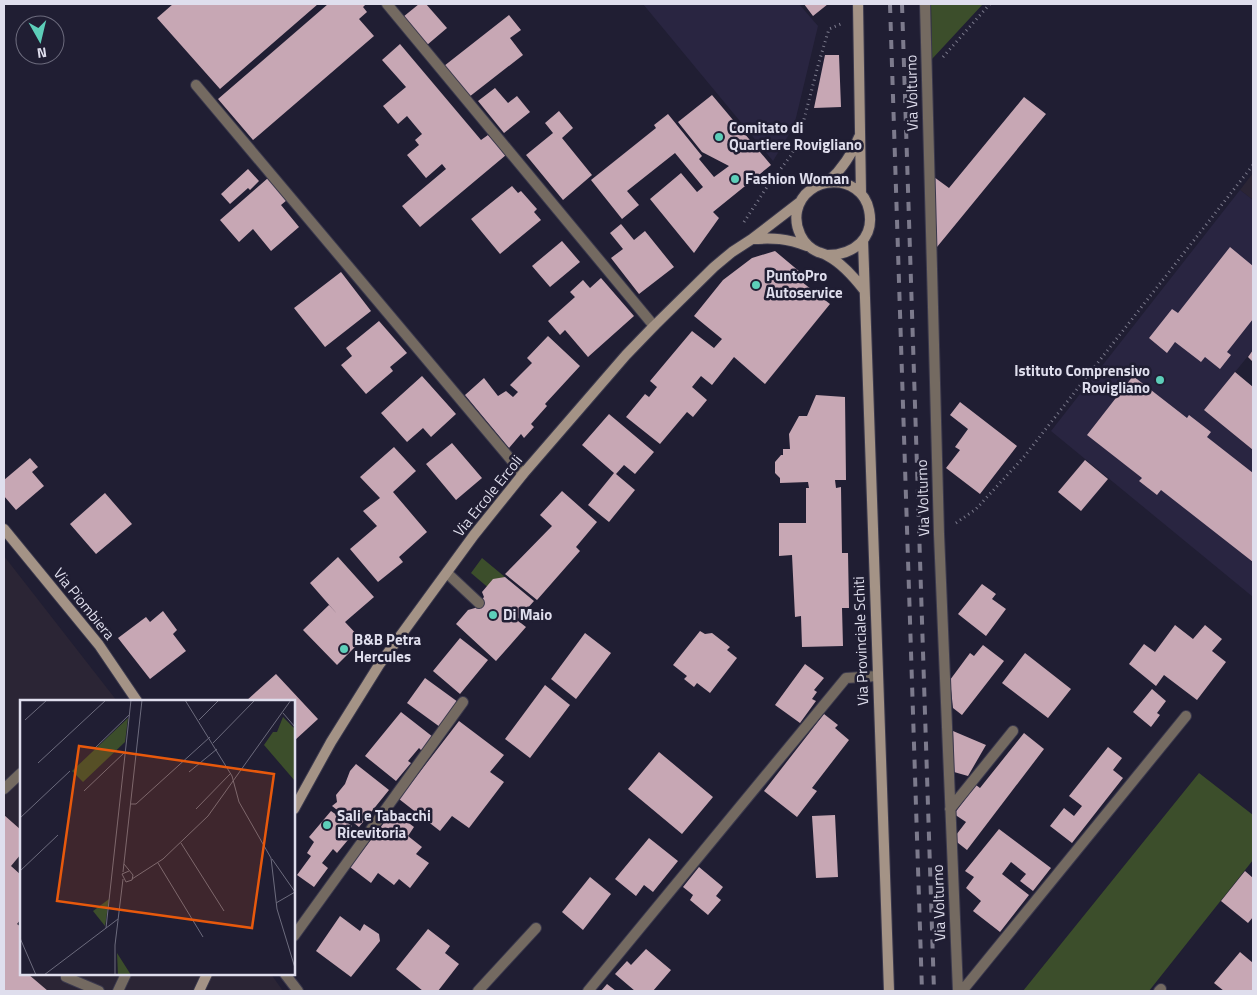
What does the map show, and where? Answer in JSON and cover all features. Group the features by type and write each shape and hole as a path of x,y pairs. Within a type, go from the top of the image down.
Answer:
{"street":[{"path":"387,4 654,326"},
{"name":"Via Provinciale Schiti","path":"858,4 861,194 868,205 870,217 868,229 863,240 864,290 889,991"},
{"name":"Via Volturno","path":"925,4 939,534 958,991"},
{"path":"196,85 523,474"},
{"name":"Via Provinciale Schiti","path":"800,202 811,189 828,182 839,172 849,158 860,134"},
{"path":"828,182 846,184 861,194"},
{"path":"800,202 796,221 798,231 802,239 818,252 827,255 838,255 856,248 863,240"},
{"name":"Via Ercole Ercoli","path":"295,807 331,742 380,666 474,535 523,474 626,355 714,267 800,202"},
{"name":"Via Ercole Ercoli","path":"752,239 777,237 790,239 809,246"},
{"path":"827,255 854,277 864,290"},
{"name":"Via Piombiera","path":"4,529 99,645 136,700"},
{"path":"447,574 479,603"},
{"path":"588,991 846,678 878,676"},
{"path":"295,935 463,702"},
{"path":"962,991 1186,716"},
{"path":"950,809 1013,731"},
{"path":"4,789 18,776"},
{"path":"478,991 536,928"},
{"path":"66,975 66,977 99,991"},
{"path":"118,991 126,975"},
{"path":"199,991 207,975"},
{"path":"286,975 298,991"}],"path":[{"path":"927,69 942,58 990,4"},
{"path":"741,228 759,199 792,154 802,127 829,29 848,18"},
{"path":"939,534 976,508 1023,458 1253,166"}],"shaded area":[{"path":"643,4 799,4 818,26 794,126 773,161"},
{"path":"1253,173 1253,200 1240,190"},
{"name":"Istituto Comprensivo Rovigliano","path":"1240,190 1253,200 1253,350 1204,410 1253,450 1253,597 1051,431"},
{"path":"4,556 116,700 20,700 20,975 272,975 283,991 4,991"}],"green space":[{"path":"931,4 983,4 932,59"},
{"path":"482,558 505,577 491,590 471,573"},
{"path":"1199,773 1253,815 1253,860 1149,991 1023,991"}],"building":[{"path":"173,4 318,4 220,89 157,18"},
{"path":"328,4 366,4 363,7 367,12 359,19 374,36 253,140 218,99"},
{"path":"419,4 426,4 447,28 427,45 403,17"},
{"path":"804,4 828,4 813,16"},
{"path":"509,15 521,30 510,38 523,55 469,97 444,66"},
{"path":"400,44 481,140 488,135 506,155 420,227 402,206 446,169 442,164 426,178 407,155 419,145 415,140 422,134 407,116 398,124 383,106 406,87 382,60"},
{"path":"825,55 839,55 841,107 814,108"},
{"path":"495,88 508,103 517,96 530,112 504,133 478,101"},
{"path":"712,95 771,165 713,212 719,218 694,253 650,199 681,173 697,192 703,187 675,153 627,191 639,205 622,219 591,180 656,128 654,125 668,114 702,156 699,159 714,177 729,166 702,152 678,122"},
{"path":"1024,97 1046,114 937,247 934,177 949,188"},
{"path":"559,111 573,128 562,138 592,175 563,200 526,155 553,133 545,123"},
{"path":"248,169 259,181 230,204 221,194"},
{"path":"268,178 287,200 281,205 299,227 271,251 253,229 239,242 220,220"},
{"path":"512,186 518,193 521,191 537,209 534,212 541,220 500,254 471,219"},
{"path":"621,224 634,240 645,231 674,267 639,294 611,258 623,249 610,233"},
{"path":"562,241 580,262 550,287 532,266"},
{"path":"1230,247 1253,266 1253,319 1227,352 1231,355 1220,369 1205,357 1201,362 1175,342 1167,353 1149,338 1172,309 1178,313"},
{"path":"775,251 806,277 802,282 830,304 765,384 734,357 712,385 701,376 692,387 707,400 693,417 687,412 660,444 626,417 645,394 649,397 657,387 650,381 692,331 714,348 722,339 694,316 723,280 752,258"},
{"path":"341,272 371,311 325,347 294,308"},
{"path":"601,278 634,316 588,357 565,330 560,335 548,321 575,297 570,292 583,280 590,288"},
{"path":"379,321 407,353 390,367 393,371 366,394 341,365 352,356 346,348"},
{"path":"548,336 580,366 545,404 547,406 531,424 534,427 524,438 521,434 509,448 465,395 484,378 498,396 506,391 513,397 518,392 510,385 532,363 527,358"},
{"path":"1253,350 1253,362 1248,357"},
{"path":"1235,372 1253,387 1253,450 1204,410"},
{"path":"422,376 456,414 431,437 423,428 407,442 381,413"},
{"path":"1133,376 1187,418 1189,415 1211,432 1207,437 1253,473 1253,562 1161,490 1157,495 1139,481 1142,478 1087,435"},
{"path":"816,395 845,397 846,480 835,480 836,488 841,487 842,553 848,553 849,608 842,608 843,646 802,647 801,616 795,617 792,555 779,556 779,523 806,523 806,488 809,488 808,482 780,483 780,478 775,473 775,462 783,455 783,449 790,449 789,434 799,416 807,416"},
{"path":"960,402 1017,446 980,494 946,468 960,450 955,447 968,429 950,415"},
{"path":"609,414 654,452 635,474 624,465 616,474 635,490 609,522 588,505 614,473 582,445"},
{"path":"452,443 482,478 456,500 426,464"},
{"path":"394,447 416,471 393,492 427,532 399,557 403,562 378,582 350,549 377,526 363,511 380,498 360,477"},
{"path":"30,458 38,467 32,472 44,486 16,510 4,496 4,480"},
{"path":"1085,460 1108,479 1081,511 1058,492"},
{"path":"562,491 597,522 576,547 580,551 537,600 505,574 552,526 540,515"},
{"path":"105,493 132,524 96,554 70,524"},
{"path":"338,557 374,597 345,622 362,640 337,665 303,630 329,605 338,615 310,583"},
{"name":"Di Maio","path":"505,577 534,601 517,620 526,627 496,661 456,624 468,610 475,608 484,597 482,592 493,579"},
{"path":"982,584 996,594 992,599 1006,609 986,636 958,614"},
{"path":"163,611 177,630 173,634 186,651 150,679 118,638 146,617 150,622"},
{"path":"1175,625 1193,639 1205,625 1222,639 1212,651 1226,662 1197,700 1164,675 1156,686 1129,664 1144,644 1155,652"},
{"path":"700,631 705,634 712,633 730,647 727,650 737,658 710,693 697,683 694,687 684,679 687,676 673,665"},
{"path":"585,633 611,653 576,699 551,679"},
{"path":"460,638 488,660 460,694 433,671"},
{"path":"983,645 1004,661 962,715 953,708 950,680 970,653 974,656"},
{"path":"1025,653 1071,689 1048,718 1002,683"},
{"path":"805,664 824,678 814,690 817,692 812,699 816,701 800,723 775,705"},
{"path":"276,674 318,719 295,740 295,700 247,700"},
{"path":"425,678 458,702 440,727 407,703"},
{"path":"545,685 570,705 530,758 505,739"},
{"path":"1152,689 1166,701 1157,713 1160,715 1151,727 1133,712"},
{"path":"401,712 433,737 422,751 419,748 408,761 411,763 396,781 365,756"},
{"path":"824,714 838,725 835,728 849,740 812,788 817,791 797,817 764,791"},
{"path":"459,721 504,755 490,772 504,782 469,828 452,816 440,831 399,799"},
{"path":"953,731 986,745 968,776 954,772"},
{"path":"1024,733 1044,749 967,850 953,839 966,822 954,814 976,785 980,788"},
{"path":"1108,747 1122,758 1113,770 1123,778 1072,843 1050,826 1064,808 1074,816 1082,806 1069,796"},
{"path":"659,752 713,797 682,834 628,789"},
{"path":"356,764 389,790 359,827 332,806 337,802 336,795 345,784 350,771"},
{"path":"331,811 352,826 349,830 353,834 337,853 333,849 322,863 328,868 314,887 297,875 311,856 307,853 314,842 309,837"},
{"path":"393,811 414,827 408,836 422,847 416,854 429,863 410,888 399,879 394,885 378,873 371,883 350,867"},
{"path":"4,815 20,829 20,855 11,866 20,874 20,920 17,924 20,926 20,975 29,975 48,991 4,991"},
{"path":"835,815 838,877 816,878 812,816"},
{"path":"999,829 1051,868 1033,891 1020,881 1026,874 1011,862 1002,874 1029,895 1000,932 973,911 981,901 966,888 974,877 965,871"},
{"path":"649,838 678,861 653,892 644,885 636,896 615,879"},
{"path":"699,867 723,887 716,896 721,900 708,915 690,900 693,895 683,887"},
{"path":"1245,871 1253,878 1253,917 1248,923 1221,901"},
{"path":"590,877 611,894 583,930 562,912"},
{"path":"340,916 360,931 364,924 379,934 380,941 351,977 316,951"},
{"path":"428,929 450,946 445,953 459,964 438,991 423,991 396,969"},
{"path":"646,949 671,970 653,991 635,991 615,974 627,961 631,965"},
{"path":"1240,952 1253,963 1253,991 1224,991 1214,983"},
{"path":"607,984 616,991 601,991"}],"railway":[{"path":"890,4 922,991"},
{"path":"902,4 934,991"}],"place":[{"name":"Comitato di Quartiere Rovigliano","path":"719,137"},
{"name":"Fashion Woman","path":"735,179"},
{"name":"PuntoPro Autoservice","path":"756,285"},
{"name":"Istituto Comprensivo Rovigliano","path":"1160,380"},
{"name":"Di Maio","path":"493,615"},
{"name":"B&B Petra Hercules","path":"344,649"},
{"name":"Sali e Tabacchi Ricevitoria","path":"327,825"}]}
